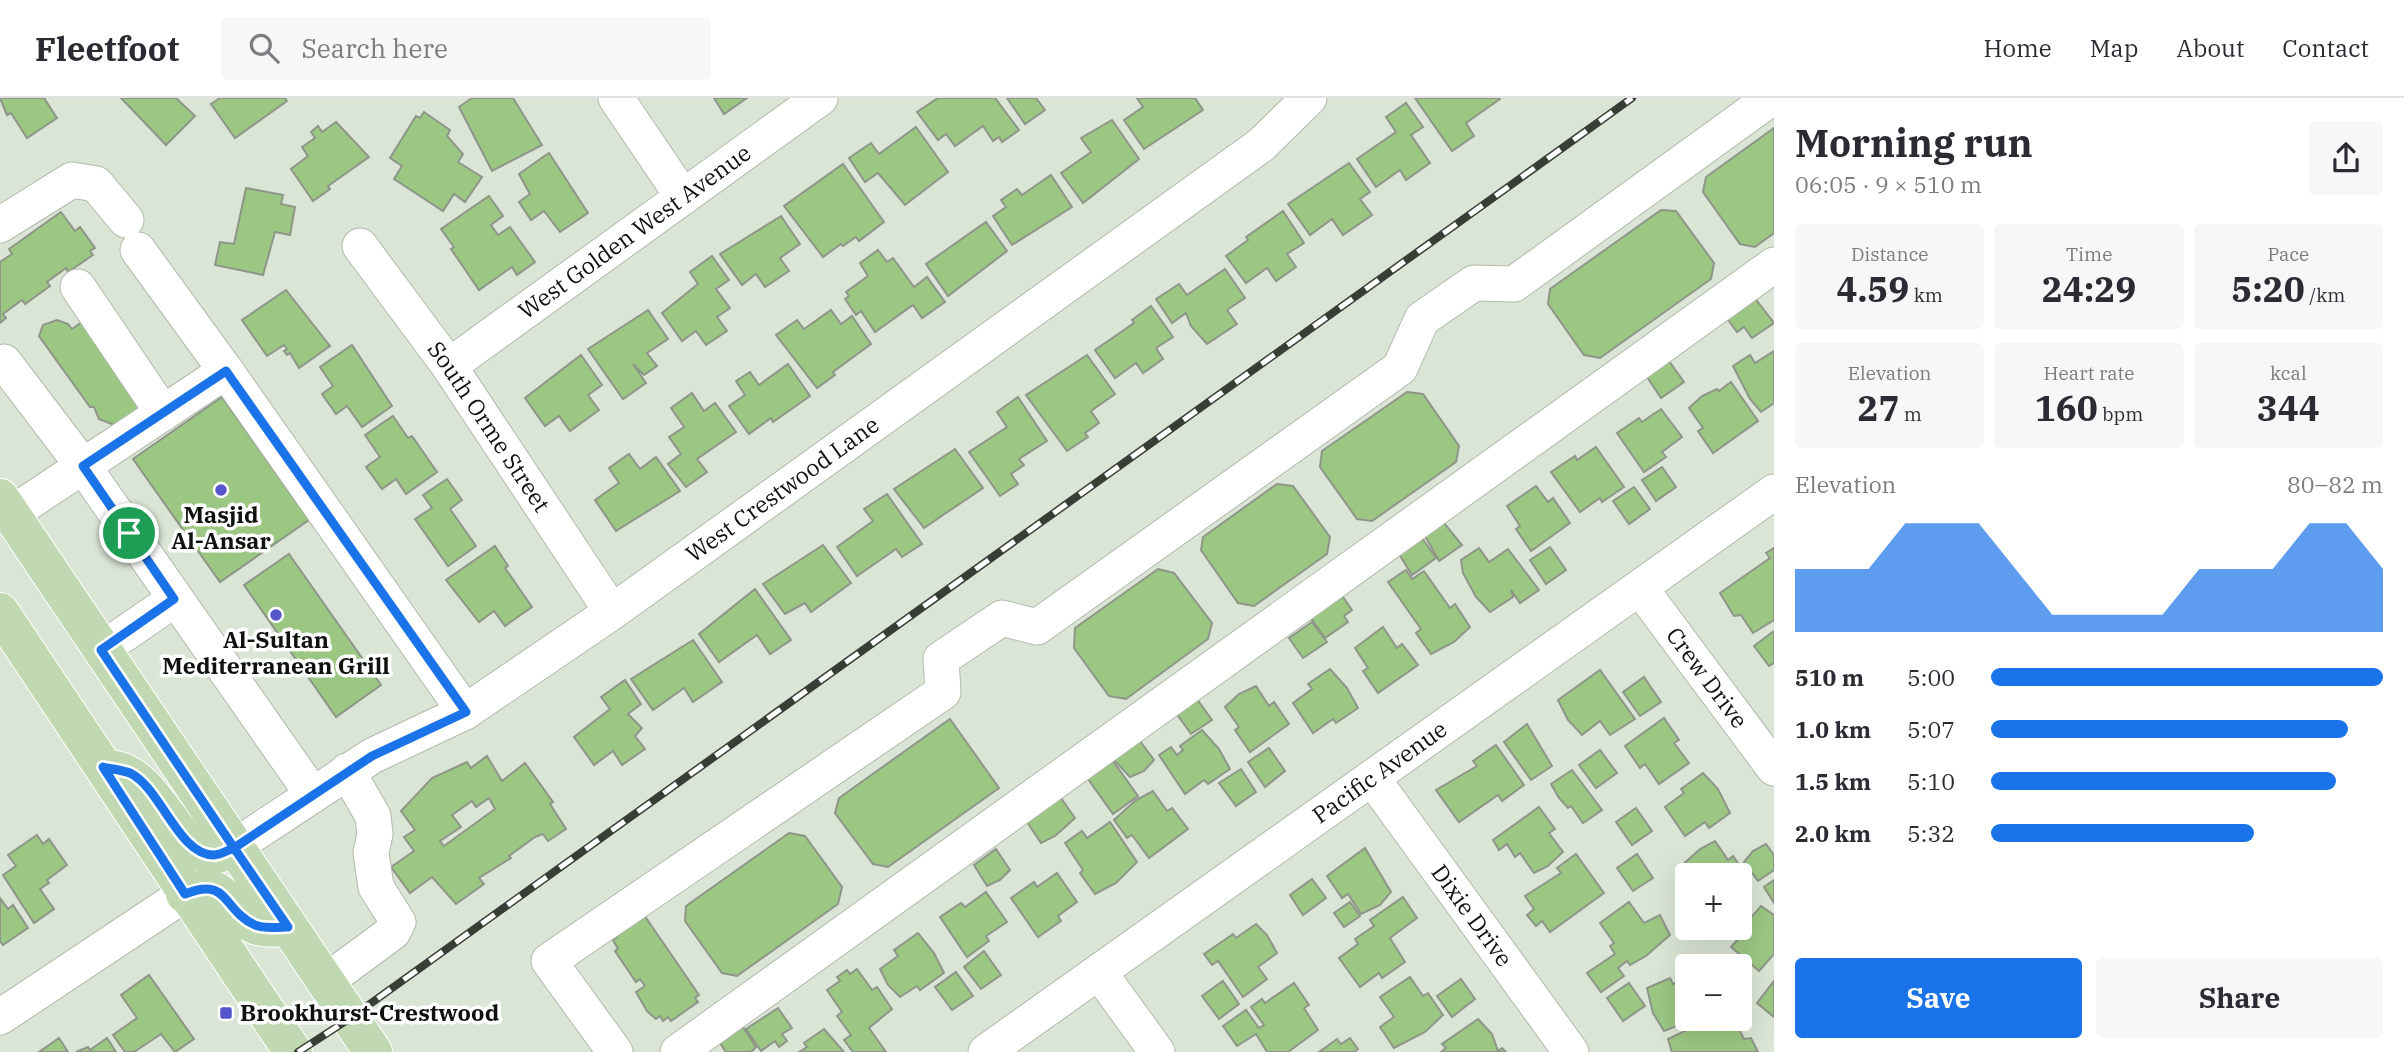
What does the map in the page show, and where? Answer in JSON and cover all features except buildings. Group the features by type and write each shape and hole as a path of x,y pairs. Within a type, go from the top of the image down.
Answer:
{"main road":[{"path":"6,506 373,1052"},
{"path":"0,612 185,894 293,1052"},
{"path":"103,767 130,773 147,788 189,843 201,853 216,855 234,848"},
{"path":"185,894 204,886 218,890 240,914 256,926 288,927"}],"street":[{"path":"617,98 683,197"},
{"name":"West Golden West Avenue","path":"449,366 820,98"},
{"name":"West Crestwood Lane","path":"234,848 372,756 466,712 612,612 1261,145 1309,98"},
{"path":"615,1052 549,961 943,692 942,659 951,652 1002,618 1037,627 1401,368 1422,319 1474,283 1514,284 1771,98"},
{"path":"0,225 72,180 96,184 466,712"},
{"name":"South Orme Street","path":"360,246 449,366 612,612"},
{"path":"678,1052 1774,265"},
{"path":"78,287 163,413"},
{"path":"2,364 83,466 313,795"},
{"path":"6,506 83,466 226,371"},
{"name":"Pacific Avenue","path":"986,1052 1774,492"},
{"name":"Crew Drive","path":"1640,588 1774,768"},
{"path":"101,650 174,599"},
{"path":"325,982 393,932 398,922 376,887 371,853 375,834 373,816 347,771"},
{"name":"Dixie Drive","path":"1372,778 1571,1052"},
{"path":"0,1017 185,894"},
{"path":"1099,972 1157,1052"}],"railway":[{"path":"298,1052 349,1019 1632,98"}],"place":[{"name":"Masjid Al-Ansar","path":"221,490"},
{"name":"Al-Sultan Mediterranean Grill","path":"276,615"},
{"name":"Brookhurst-Crestwood","path":"226,1013"}],"route":[{"path":"129,533 83,466 226,371 466,712 372,756 234,848 288,927 256,926 240,914 218,890 204,886 185,894 103,767 130,773 147,788 189,843 201,853 216,855 234,848 101,650 174,599 129,533"}]}
